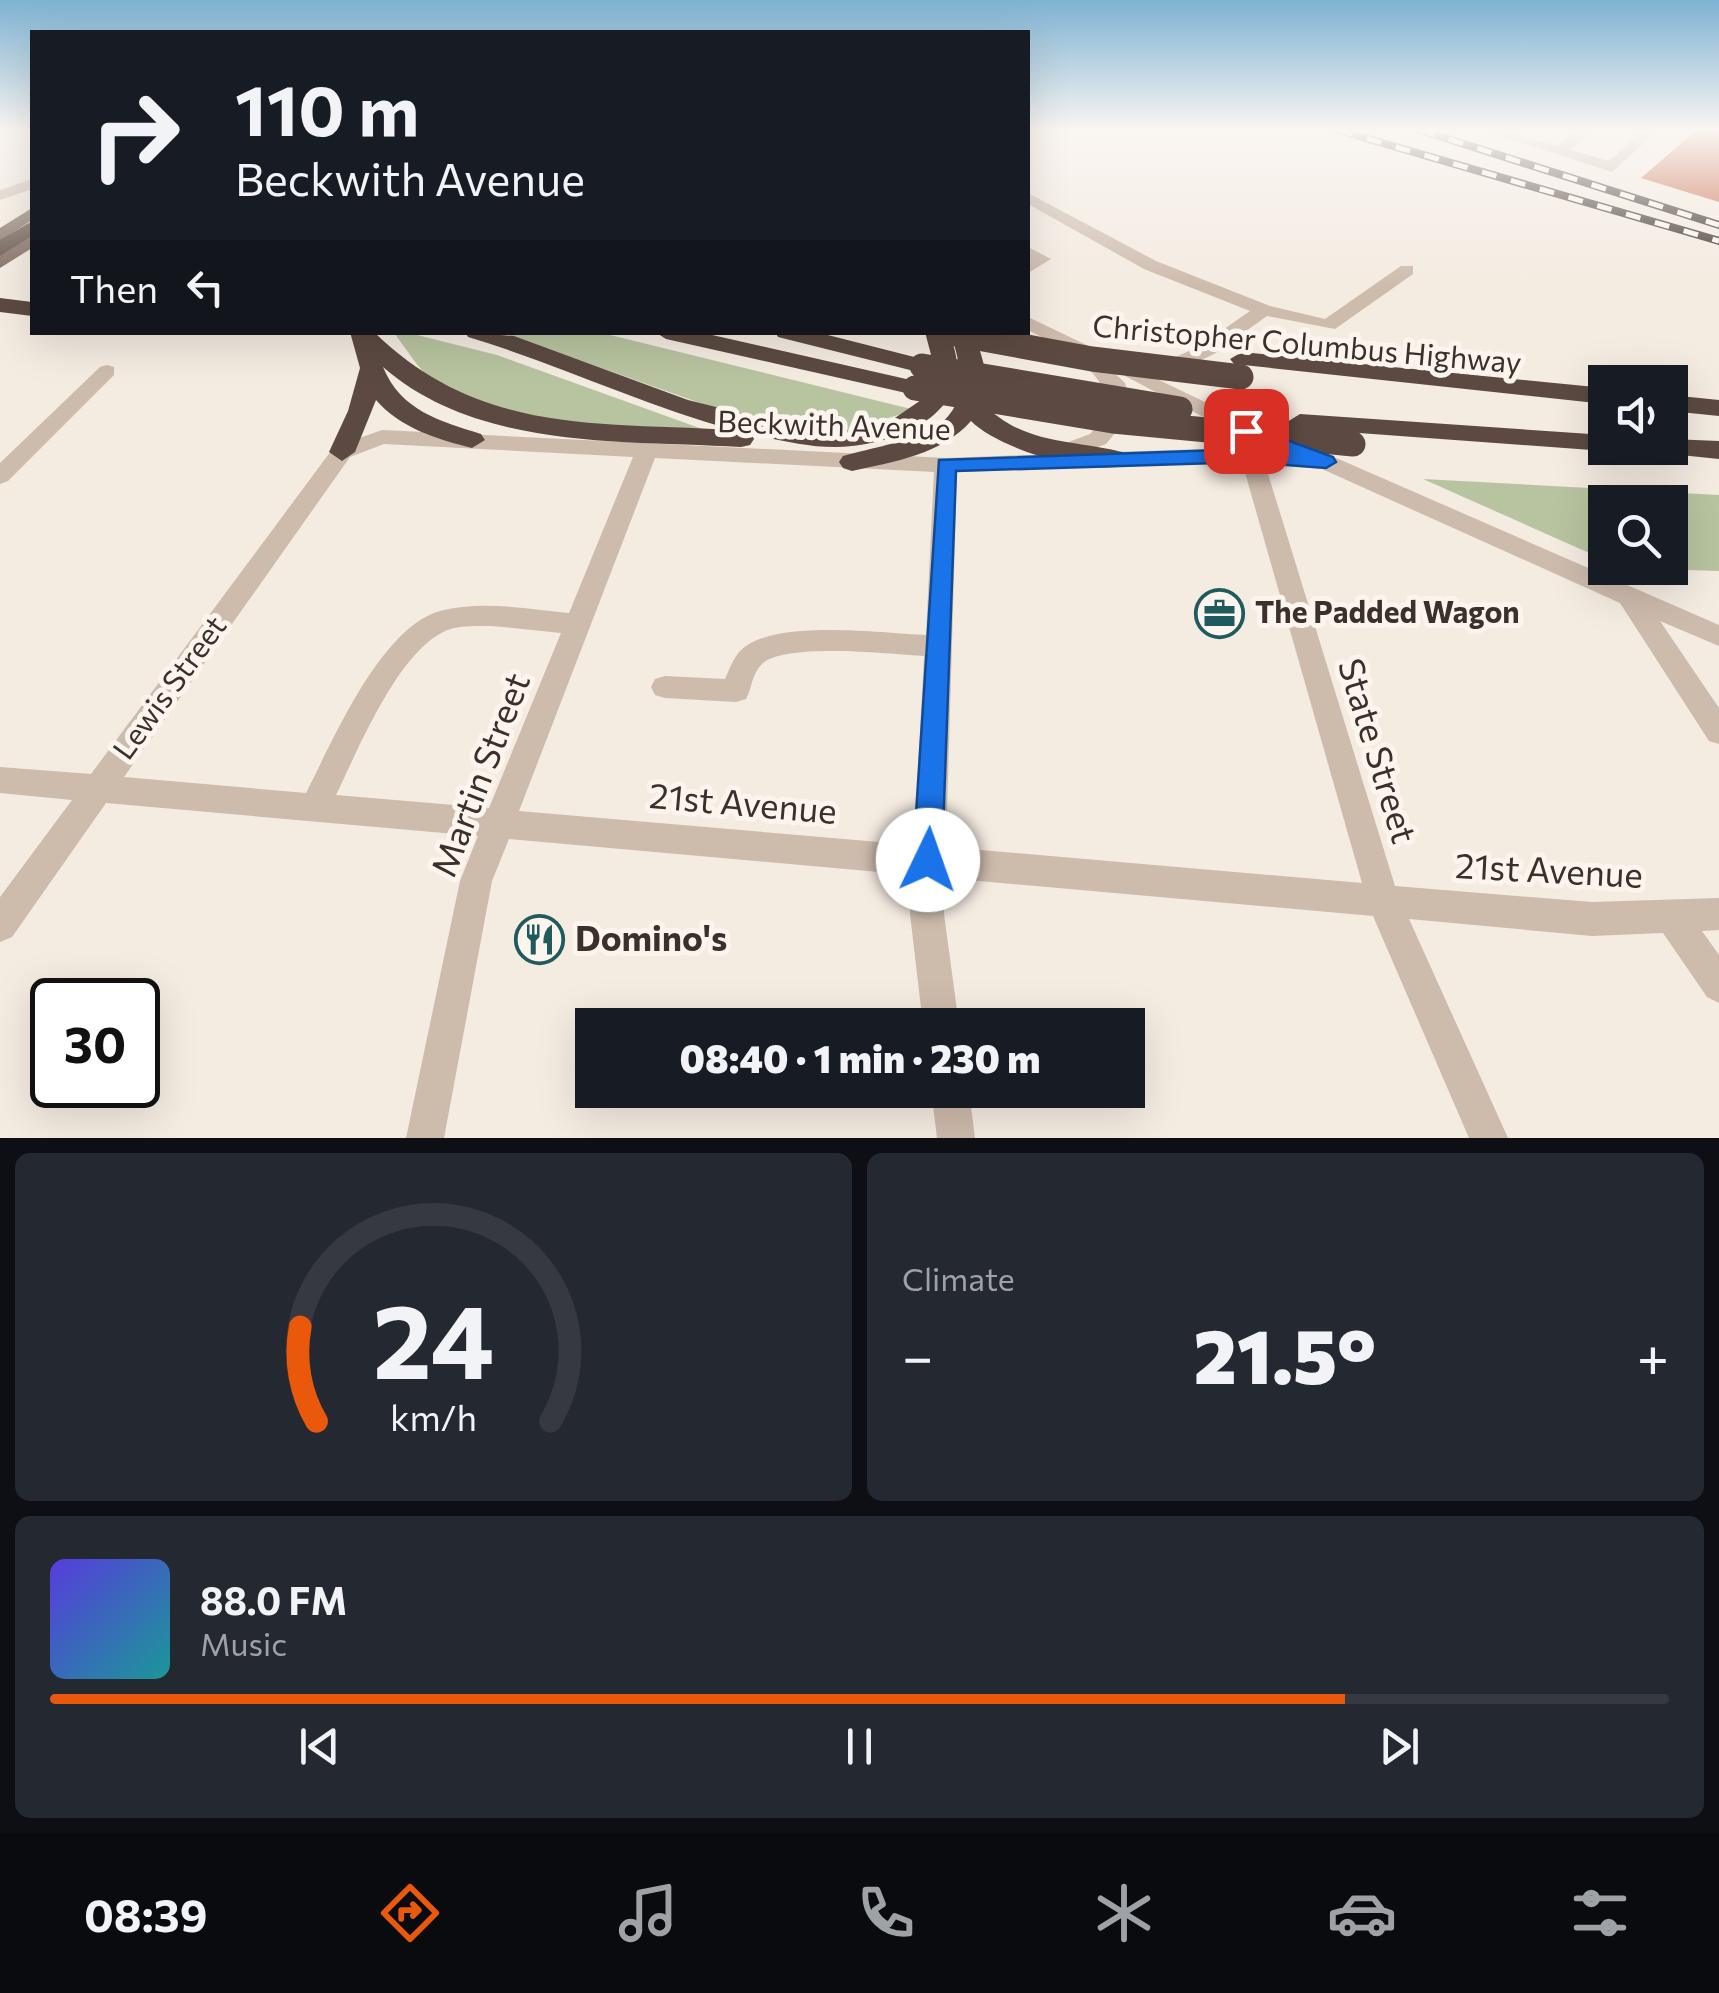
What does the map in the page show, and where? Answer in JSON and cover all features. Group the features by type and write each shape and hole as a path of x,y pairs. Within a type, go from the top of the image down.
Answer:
{"highway":[{"path":"0,250 30,228"},
{"path":"0,304 30,310"},
{"path":"0,326 30,322"},
{"path":"1030,326 1242,368"},
{"path":"361,335 370,371 384,398 405,415 472,440"},
{"path":"363,335 421,385 456,403 500,417 764,441 830,440 883,432 906,422 935,401 948,370 937,335"},
{"path":"486,335 531,348 695,412 830,440"},
{"path":"683,335 918,377 1113,421 1423,449 1524,438"},
{"path":"795,335 918,377 1300,422 1588,442"},
{"path":"852,462 935,440 960,424 975,383 961,335"},
{"name":"Christopher Columbus Highway","path":"961,335 1092,359 1588,399"},
{"path":"342,452 361,411 370,371"},
{"path":"970,404 1002,432 1063,452 1116,459"},
{"path":"1688,406 1719,409"},
{"path":"1688,448 1719,450"}],"main road":[{"path":"0,236 30,214"},
{"path":"0,263 30,241"}],"street":[{"path":"0,195 30,185"},
{"path":"1030,199 1150,265 1264,310 1328,325 1407,270"},
{"path":"1030,216 1075,226"},
{"path":"1030,253 1042,258 1030,267"},
{"path":"1144,380 1206,350 1264,310"},
{"name":"Beckwith Avenue","path":"1030,327 1144,380 1247,443 1326,462 1719,636"},
{"path":"1063,452 1098,439 1122,411 1115,383 1075,346"},
{"path":"0,476 108,372"},
{"name":"Beckwith Avenue","path":"342,452 382,438 946,465 1116,459 1247,443"},
{"name":"State Street","path":"1247,443 1383,900 1489,1138"},
{"name":"Martin Street","path":"425,1138 476,880 646,450"},
{"name":"Lewis Street","path":"0,926 342,452"},
{"path":"940,1008 927,914 946,465"},
{"path":"1628,596 1719,732"},
{"path":"314,807 400,651 424,627 470,617 579,624"},
{"path":"664,686 736,691 750,658 759,650 771,648 834,642 939,646"},
{"name":"21st Avenue","path":"0,780 1592,919 1719,914"},
{"path":"1673,918 1719,986"},
{"path":"952,1108 956,1138"}],"green space":[{"path":"395,335 417,335 497,355 705,430 602,425 489,408 433,381"},
{"path":"509,335 610,335 915,410 835,434 714,408"},
{"path":"1423,479 1588,488 1588,552"},
{"path":"1688,493 1719,495 1719,571 1688,570"}],"building":[{"path":"1658,183 1719,183 1719,202"}],"railway":[{"path":"1520,183 1719,241"},
{"path":"1587,183 1719,225"}],"place":[{"name":"The Padded Wagon","path":"1220,613"},
{"name":"Domino's","path":"540,939"}],"route":[{"path":"928,860 946,465 1249,455 1326,462 1246,431"}]}
